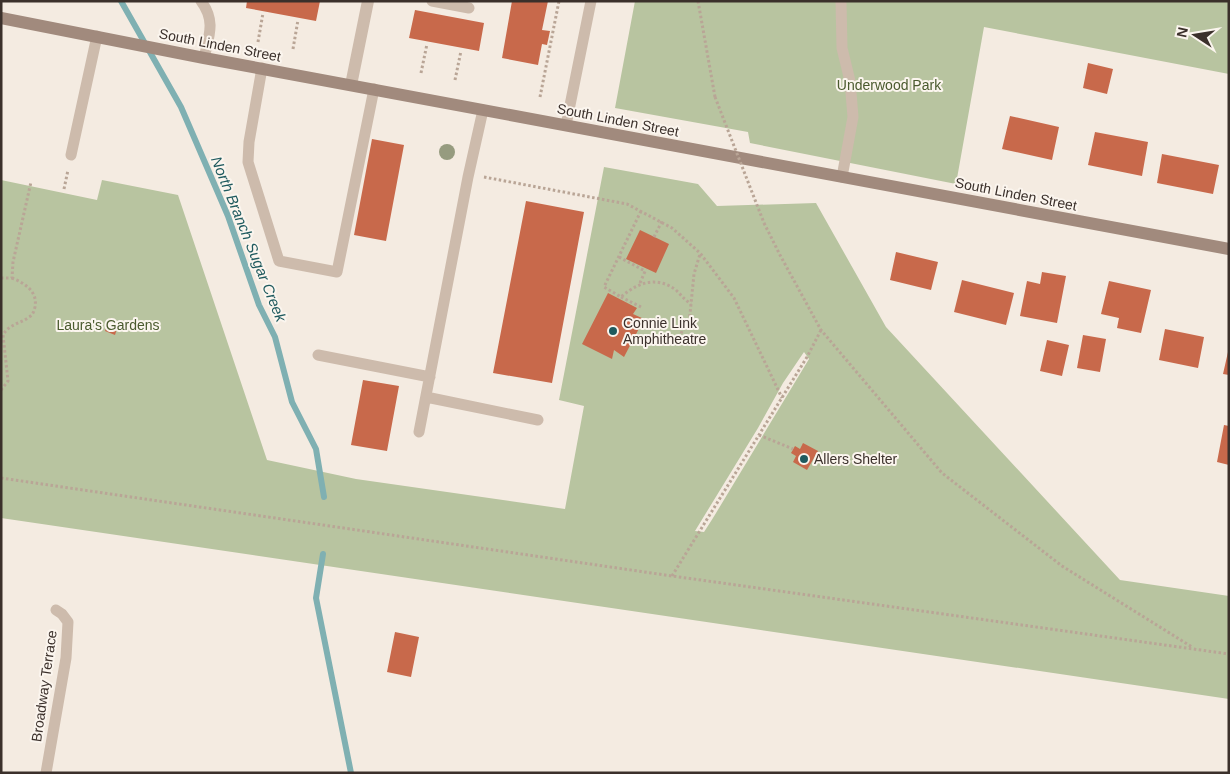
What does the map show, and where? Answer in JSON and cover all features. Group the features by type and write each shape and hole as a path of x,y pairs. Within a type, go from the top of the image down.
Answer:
{"main road":[{"name":"South Linden Street","path":"1,18 204,58 1229,249"}],"street":[{"path":"351,85 368,1"}],"lane":[{"path":"201,1 211,20 204,58"},
{"path":"432,1 469,8"},
{"path":"566,125 591,1"},
{"path":"840,1 842,48 850,81 853,117 842,177"},
{"path":"71,155 99,36"},
{"path":"262,68 249,142 248,162 279,261 337,272 374,89"},
{"path":"419,432 483,110"},
{"path":"318,355 430,377"},
{"path":"426,397 538,420"},
{"name":"Broadway Terrace","path":"46,773 66,658 68,622 56,610"}],"path":[{"path":"540,96 559,1"},
{"path":"698,1 715,97 764,222 821,330 942,473 1062,566 1194,648"},
{"path":"258,42 263,14"},
{"path":"293,49 298,20"},
{"path":"421,73 426,44"},
{"path":"455,80 461,51"},
{"path":"469,174 627,204 672,228 700,253 734,298 782,398"},
{"path":"12,278 13,262 31,182"},
{"path":"641,211 604,287 641,307"},
{"path":"654,237 662,221"},
{"path":"678,343 682,331 689,324 694,274 700,253"},
{"path":"619,258 646,270 640,283"},
{"path":"1,278 12,278 33,291 36,305 30,317 6,329 3,335 8,381 1,390"},
{"path":"621,297 640,283 653,281 664,283 691,304"},
{"path":"672,576 807,357 821,330"},
{"path":"759,435 793,449"},
{"path":"1,478 672,576 1229,654"}],"green space":[{"name":"Underwood Park","path":"635,1 1229,1 1229,74 984,27 956,184 750,143 748,132 615,108"},
{"name":"Laura's Gardens","path":"604,167 698,184 717,206 816,203 886,327 1120,580 1229,596 1229,699 1,518 1,180 97,200 102,180 178,195 267,460 356,479 565,509 584,406 559,400","holes":["804,352 809,359 704,532 695,531 758,428 783,383"]}],"building":[{"path":"247,1 320,1 316,21 246,8"},
{"path":"512,1 548,1 542,30 550,31 547,45 542,44 538,65 502,58"},
{"path":"415,10 484,23 479,51 409,38"},
{"path":"1088,63 1113,69 1107,94 1083,88"},
{"path":"1010,116 1059,127 1052,160 1002,149"},
{"path":"1095,132 1148,142 1142,176 1088,165"},
{"path":"372,139 404,145 386,241 354,235"},
{"path":"1162,154 1219,165 1213,194 1157,183"},
{"path":"526,201 584,212 552,383 493,373"},
{"path":"640,230 669,244 656,273 626,259"},
{"path":"896,252 938,262 931,290 890,280"},
{"path":"1042,272 1066,276 1057,323 1020,316 1027,281 1040,284"},
{"path":"962,280 1014,293 1006,325 954,312"},
{"path":"1109,281 1151,290 1141,333 1117,328 1119,318 1101,314"},
{"name":"Connie Link Amphitheatre","path":"608,293 637,308 633,314 644,319 624,357 614,350 612,359 582,344"},
{"path":"110,318 119,322 115,335 105,331"},
{"path":"1165,329 1204,337 1198,368 1159,360"},
{"path":"1083,335 1106,339 1100,372 1077,368"},
{"path":"1047,340 1069,345 1062,376 1040,371"},
{"path":"1229,352 1229,375 1223,374"},
{"path":"363,380 399,386 387,451 351,445"},
{"path":"1224,425 1229,426 1229,465 1217,462"},
{"name":"Allers Shelter","path":"803,443 818,451 807,470 793,462 796,456 791,453 795,446 800,449"},
{"path":"395,632 419,637 411,677 387,672"}],"waterway":[{"name":"North Branch Sugar Creek","path":"121,1 181,107 228,216 259,305 275,337 292,402 316,449 324,497"},
{"name":"North Branch Sugar Creek","path":"323,554 316,598 351,773"}],"place":[{"name":"Connie Link Amphitheatre","path":"613,331"},
{"name":"Allers Shelter","path":"804,459"}]}
